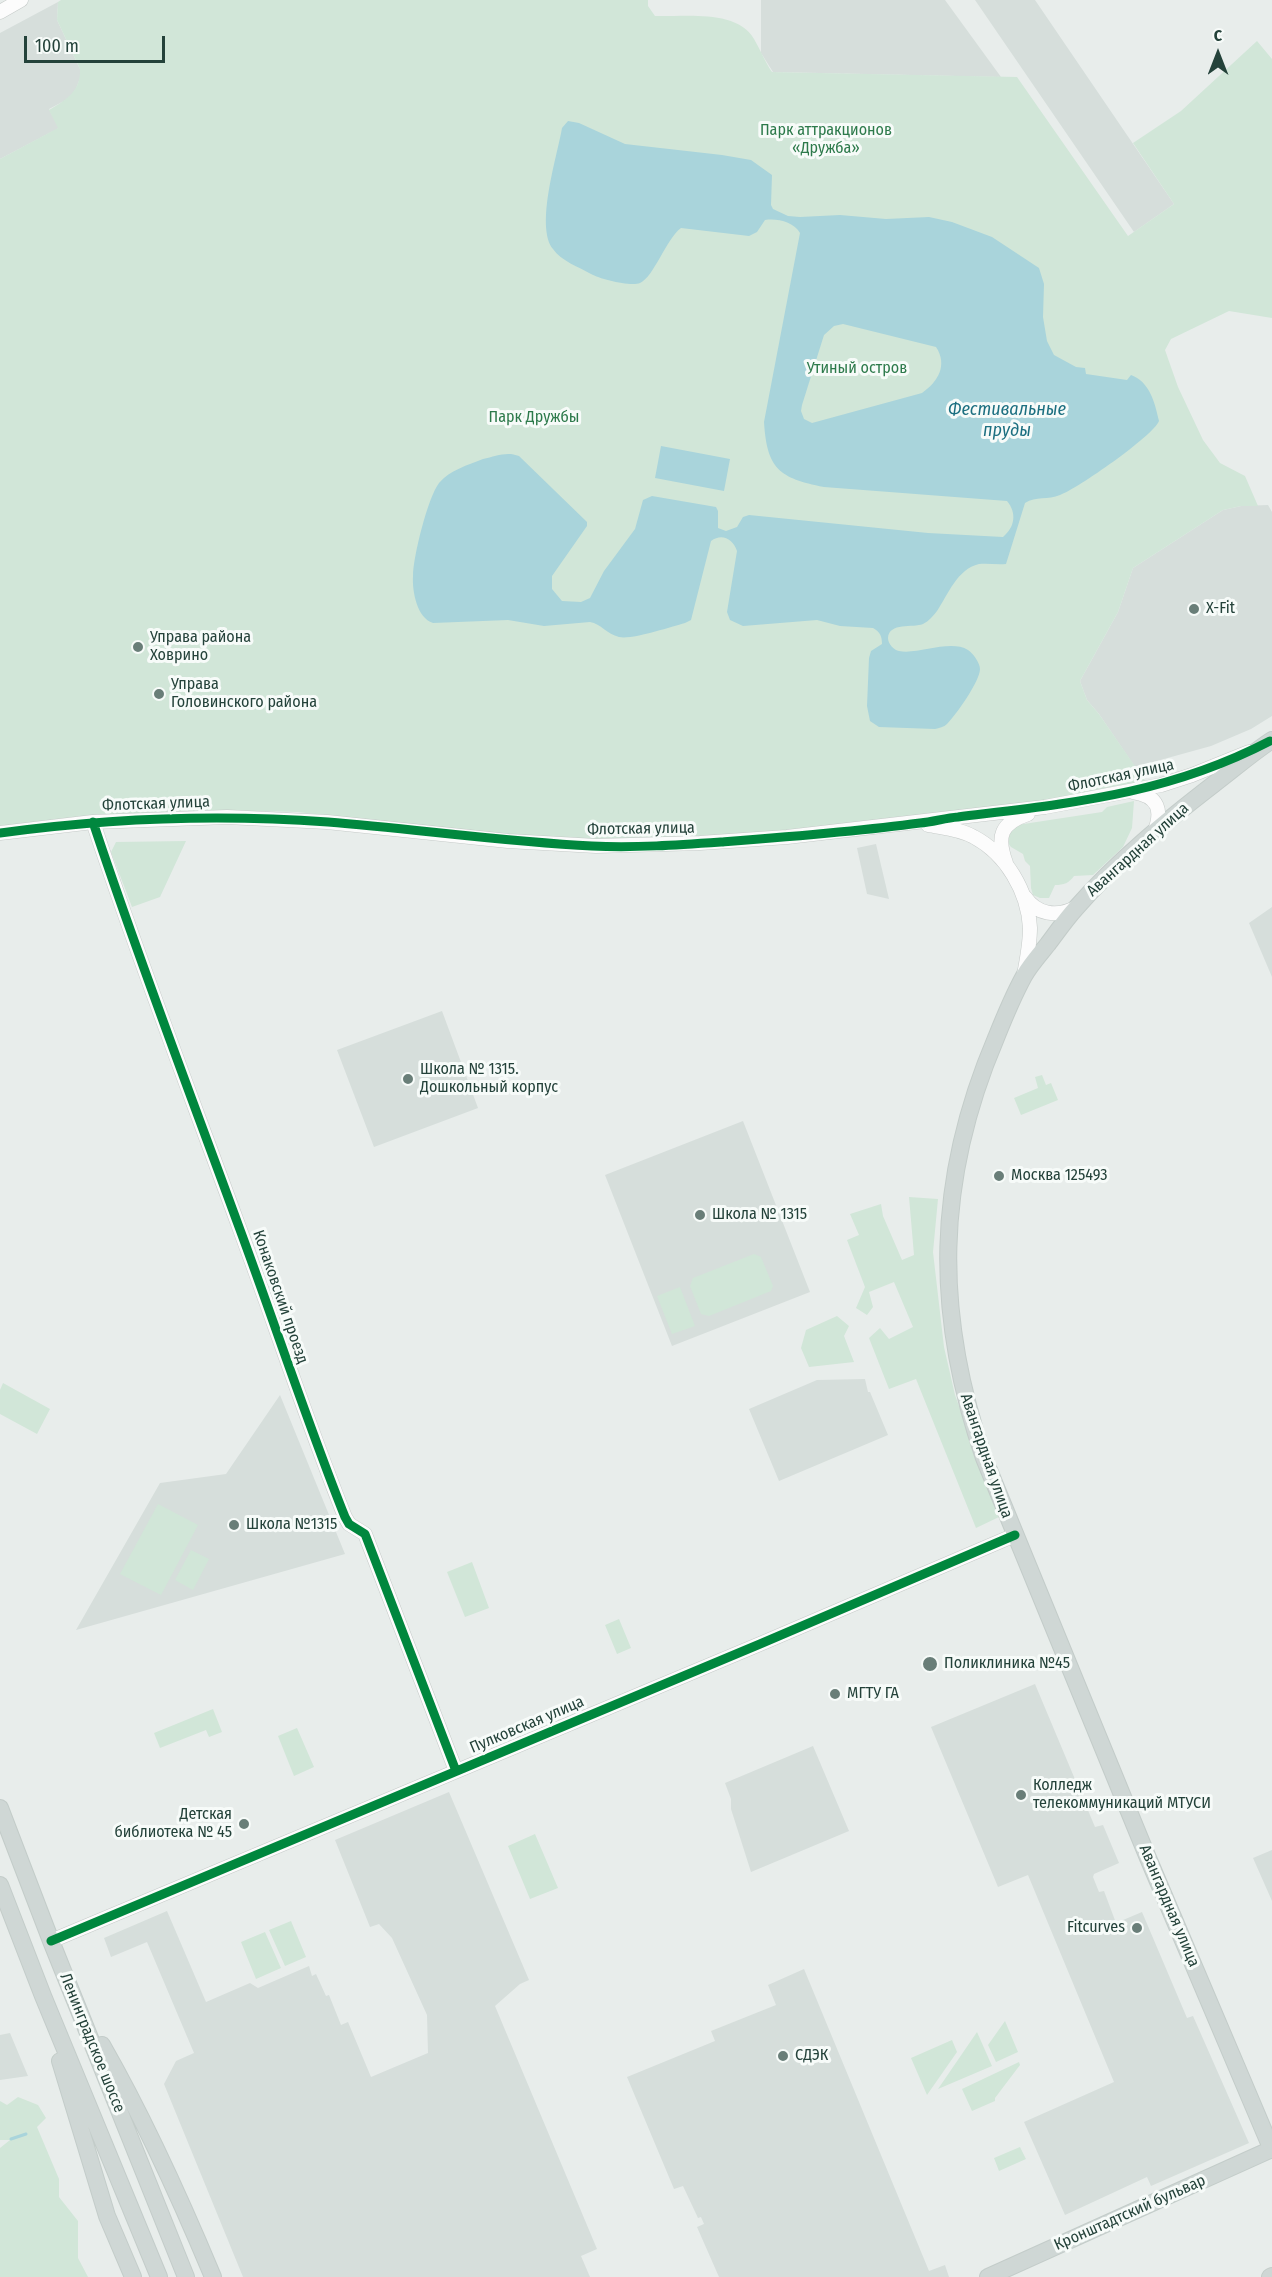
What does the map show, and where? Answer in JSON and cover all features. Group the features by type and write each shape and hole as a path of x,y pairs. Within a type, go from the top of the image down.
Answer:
{"main road":[{"name":"Авангардная улица","path":"1271,740 1154,833 1075,908 1024,976 987,1058 973,1098 960,1149 950,1204 947,1257 950,1314 962,1387 984,1458 1272,2150"},
{"name":"Ленинградское шоссе","path":"0,1808 186,2277"},
{"name":"Ленинградское шоссе","path":"0,1885 43,1996 159,2277"},
{"path":"69,1986 127,2088 176,2188 213,2277"},
{"path":"43,1996 88,2159 107,2216 133,2277"},
{"name":"Кронштадтский бульвар","path":"988,2277 1272,2150"}],"street":[{"path":"0,12 21,0"},
{"name":"Флотская улица","path":"0,833 93,822 227,817 327,822 508,841 596,846 646,846 773,838 921,823 1045,807 1131,792 1192,775 1245,754 1271,740"},
{"name":"Флотская улица","path":"1131,792 1148,795 1157,807 1158,822 1154,833"},
{"name":"Флотская улица","path":"1007,865 1001,841 1002,832 1007,824 1045,807"},
{"name":"Конаковский проезд","path":"93,822 152,991 266,1301 297,1394 345,1517 349,1524 365,1534 456,1772"},
{"name":"Авангардная улица","path":"921,823 973,836 989,847 1007,865 1021,890 1030,927 1024,976"},
{"path":"1021,890 1029,903 1047,914 1065,913 1075,908"},
{"name":"Пулковская улица","path":"51,1941 1015,1535"}],"shaded area":[{"path":"761,0 945,0 1001,77 773,72 761,53"},
{"path":"975,0 1035,0 1174,204 1134,232"},
{"path":"58,2 57,20 80,69 76,89 68,99 49,109 59,128 0,159 0,33"},
{"path":"1268,505 1272,512 1272,716 1251,729 1211,746 1135,767 1087,700 1080,681 1118,612 1133,568 1223,510 1241,506"},
{"path":"876,844 889,899 867,894 857,848"},
{"path":"1272,907 1272,977 1249,923"},
{"name":"Школа № 1315. Дошкольный корпус","path":"442,1011 478,1108 374,1147 337,1050"},
{"name":"Школа № 1315","path":"743,1121 810,1292 672,1346 605,1175"},
{"path":"865,1379 868,1392 870,1392 888,1435 779,1481 749,1409 817,1380"},
{"name":"Школа №1315","path":"280,1395 345,1554 76,1630 160,1483 226,1474"},
{"path":"1035,1684 1095,1827 1103,1825 1119,1863 1094,1874 1099,1892 1104,1891 1116,1923 1142,1912 1187,2018 1193,2016 1249,2143 1151,2186 1147,2177 1065,2215 1024,2122 1114,2082 1028,1875 998,1887 931,1727"},
{"path":"813,1746 849,1831 751,1872 725,1783"},
{"path":"449,1792 529,1980 520,1984 495,2006 597,2249 581,2256 590,2277 243,2277 164,2084 176,2061 194,2053 147,1942 111,1957 104,1938 167,1911 206,2002 250,1983 258,1988 309,1966 312,1976 316,1974 326,1996 329,1995 341,2025 348,2022 371,2077 428,2053 427,2015 392,1938 379,1924 370,1927 335,1840"},
{"path":"1272,1850 1272,1901 1253,1858"},
{"path":"804,1969 929,2271 945,2265 949,2277 719,2277 697,2227 704,2224 701,2217 698,2218 683,2186 674,2189 627,2077 715,2041 711,2031 776,2005 768,1985"},
{"path":"10,2033 28,2076 0,2080 0,2035"}],"green space":[{"name":"Парк Дружбы","path":"61,0 648,0 648,6 655,16 709,17 736,23 746,29 754,39 772,72 1017,77 1128,236 1174,204 1133,143 1181,111 1257,41 1272,59 1272,318 1229,311 1171,339 1165,350 1178,387 1203,440 1220,463 1245,476 1258,506 1241,506 1223,510 1133,568 1118,612 1080,681 1087,700 1146,782 1068,800 773,833 600,841 495,834 297,812 210,810 92,815 0,826 0,159 58,128 49,110 67,98 78,83 80,69 57,20 58,2"},
{"path":"1134,801 1132,828 1123,847 1093,875 1074,876 1066,883 1055,885 1049,898 1033,895 1030,866 1023,854 1007,842 1011,829 1017,825 1102,812 1107,807"},
{"path":"186,841 160,897 132,907 111,852 116,842"},
{"path":"1042,1075 1046,1085 1051,1083 1058,1100 1021,1115 1014,1098 1038,1088 1035,1077"},
{"path":"909,1197 938,1199 933,1252 944,1347 955,1395 999,1517 976,1528 916,1379 889,1389 869,1338 880,1328 889,1339 913,1327 894,1282 869,1292 873,1307 867,1315 856,1308 865,1287 847,1240 859,1235 850,1214 881,1204 883,1216 902,1260 914,1255"},
{"path":"754,1254 761,1257 773,1286 771,1291 709,1316 701,1314 690,1286 693,1278"},
{"path":"680,1287 695,1326 672,1334 657,1296"},
{"path":"837,1316 849,1326 844,1336 854,1362 809,1367 801,1348 806,1330"},
{"path":"3,1383 50,1409 37,1434 0,1414 0,1390"},
{"path":"158,1504 198,1525 161,1595 120,1574"},
{"path":"191,1550 209,1559 193,1590 175,1580"},
{"path":"472,1562 489,1608 465,1617 447,1572"},
{"path":"619,1619 631,1648 617,1654 605,1625"},
{"path":"213,1709 222,1732 209,1737 206,1730 160,1748 154,1733"},
{"path":"297,1728 314,1767 294,1776 278,1736"},
{"path":"535,1834 558,1888 530,1899 508,1846"},
{"path":"291,1921 306,1957 285,1966 269,1930"},
{"path":"265,1932 281,1968 256,1979 241,1942"},
{"path":"1005,2021 1018,2052 996,2062 988,2045"},
{"path":"977,2032 992,2066 938,2089"},
{"path":"952,2040 957,2052 927,2095 911,2058"},
{"path":"1019,2062 1020,2065 995,2101 972,2111 962,2089"},
{"path":"18,2097 38,2105 46,2118 37,2127 59,2179 59,2197 78,2221 78,2258 88,2277 0,2277 0,2148 10,2140 0,2140 0,2101 7,2105"},
{"path":"1020,2147 1026,2159 999,2171 994,2158"}],"water":[{"name":"Фестивальные пруды","path":"568,121 579,123 625,144 751,160 772,175 771,205 773,209 788,216 840,215 886,219 929,217 952,222 992,237 1039,268 1044,284 1043,317 1047,341 1054,355 1076,367 1085,368 1086,374 1127,380 1131,375 1147,388 1159,421 1154,428 1114,461 1069,491 1025,503 1006,564 979,564 971,567 959,577 937,611 927,621 919,625 902,626 889,633 889,642 899,651 952,646 968,650 976,658 980,669 976,681 946,725 935,729 879,727 870,721 867,706 869,658 871,651 882,644 880,634 873,628 840,626 817,620 743,626 730,620 727,612 737,551 730,540 723,537 711,541 691,620 651,633 619,637 590,622 544,626 508,620 433,623 419,610 413,582 414,567 422,528 435,490 443,478 454,471 501,454 519,456 587,522 587,526 552,576 552,589 562,601 581,602 590,598 604,571 635,529 643,500 652,496 716,507 718,528 726,531 737,527 743,517 749,515 928,533 1003,537 1012,524 1012,510 1007,501 824,487 796,480 778,469 768,451 764,422 800,233 789,224 775,220 765,220 757,232 749,236 681,228 670,240 650,273 640,283 623,283 595,276 561,257 553,249 548,238 546,224 549,191 562,128","holes":["843,324 936,347 941,360 940,373 933,384 922,393 812,423 804,419 801,411 802,405 824,335 834,326"]},
{"path":"661,446 730,459 724,491 655,478"}],"waterway":[{"path":"11,2139 26,2134"}],"cycle path":[{"path":"0,833 123,821 246,818 328,822 526,842 592,846 721,842 895,826 1079,801 1117,794 1193,774 1270,741"},
{"path":"93,822 146,975 331,1481 349,1524 365,1534 456,1771"},
{"path":"51,1941 1015,1535"}],"place":[{"name":"X-Fit","path":"1194,609"},
{"name":"Управа района Ховрино","path":"138,647"},
{"name":"Управа Головинского района","path":"159,694"},
{"name":"Школа № 1315. Дошкольный корпус","path":"408,1079"},
{"name":"Москва 125493","path":"999,1176"},
{"name":"Школа № 1315","path":"700,1215"},
{"name":"Школа №1315","path":"234,1525"},
{"name":"Поликлиника №45","path":"930,1664"},
{"name":"МГТУ ГА","path":"835,1694"},
{"name":"Колледж телекоммуникаций МТУСИ","path":"1021,1795"},
{"name":"Детская библиотека № 45","path":"244,1824"},
{"name":"Fitcurves","path":"1137,1928"},
{"name":"СДЭК","path":"783,2056"}],"park label":[{"name":"Парк аттракционов «Дружба»","path":"826,140"},
{"name":"Утиный остров","path":"857,369"}]}
